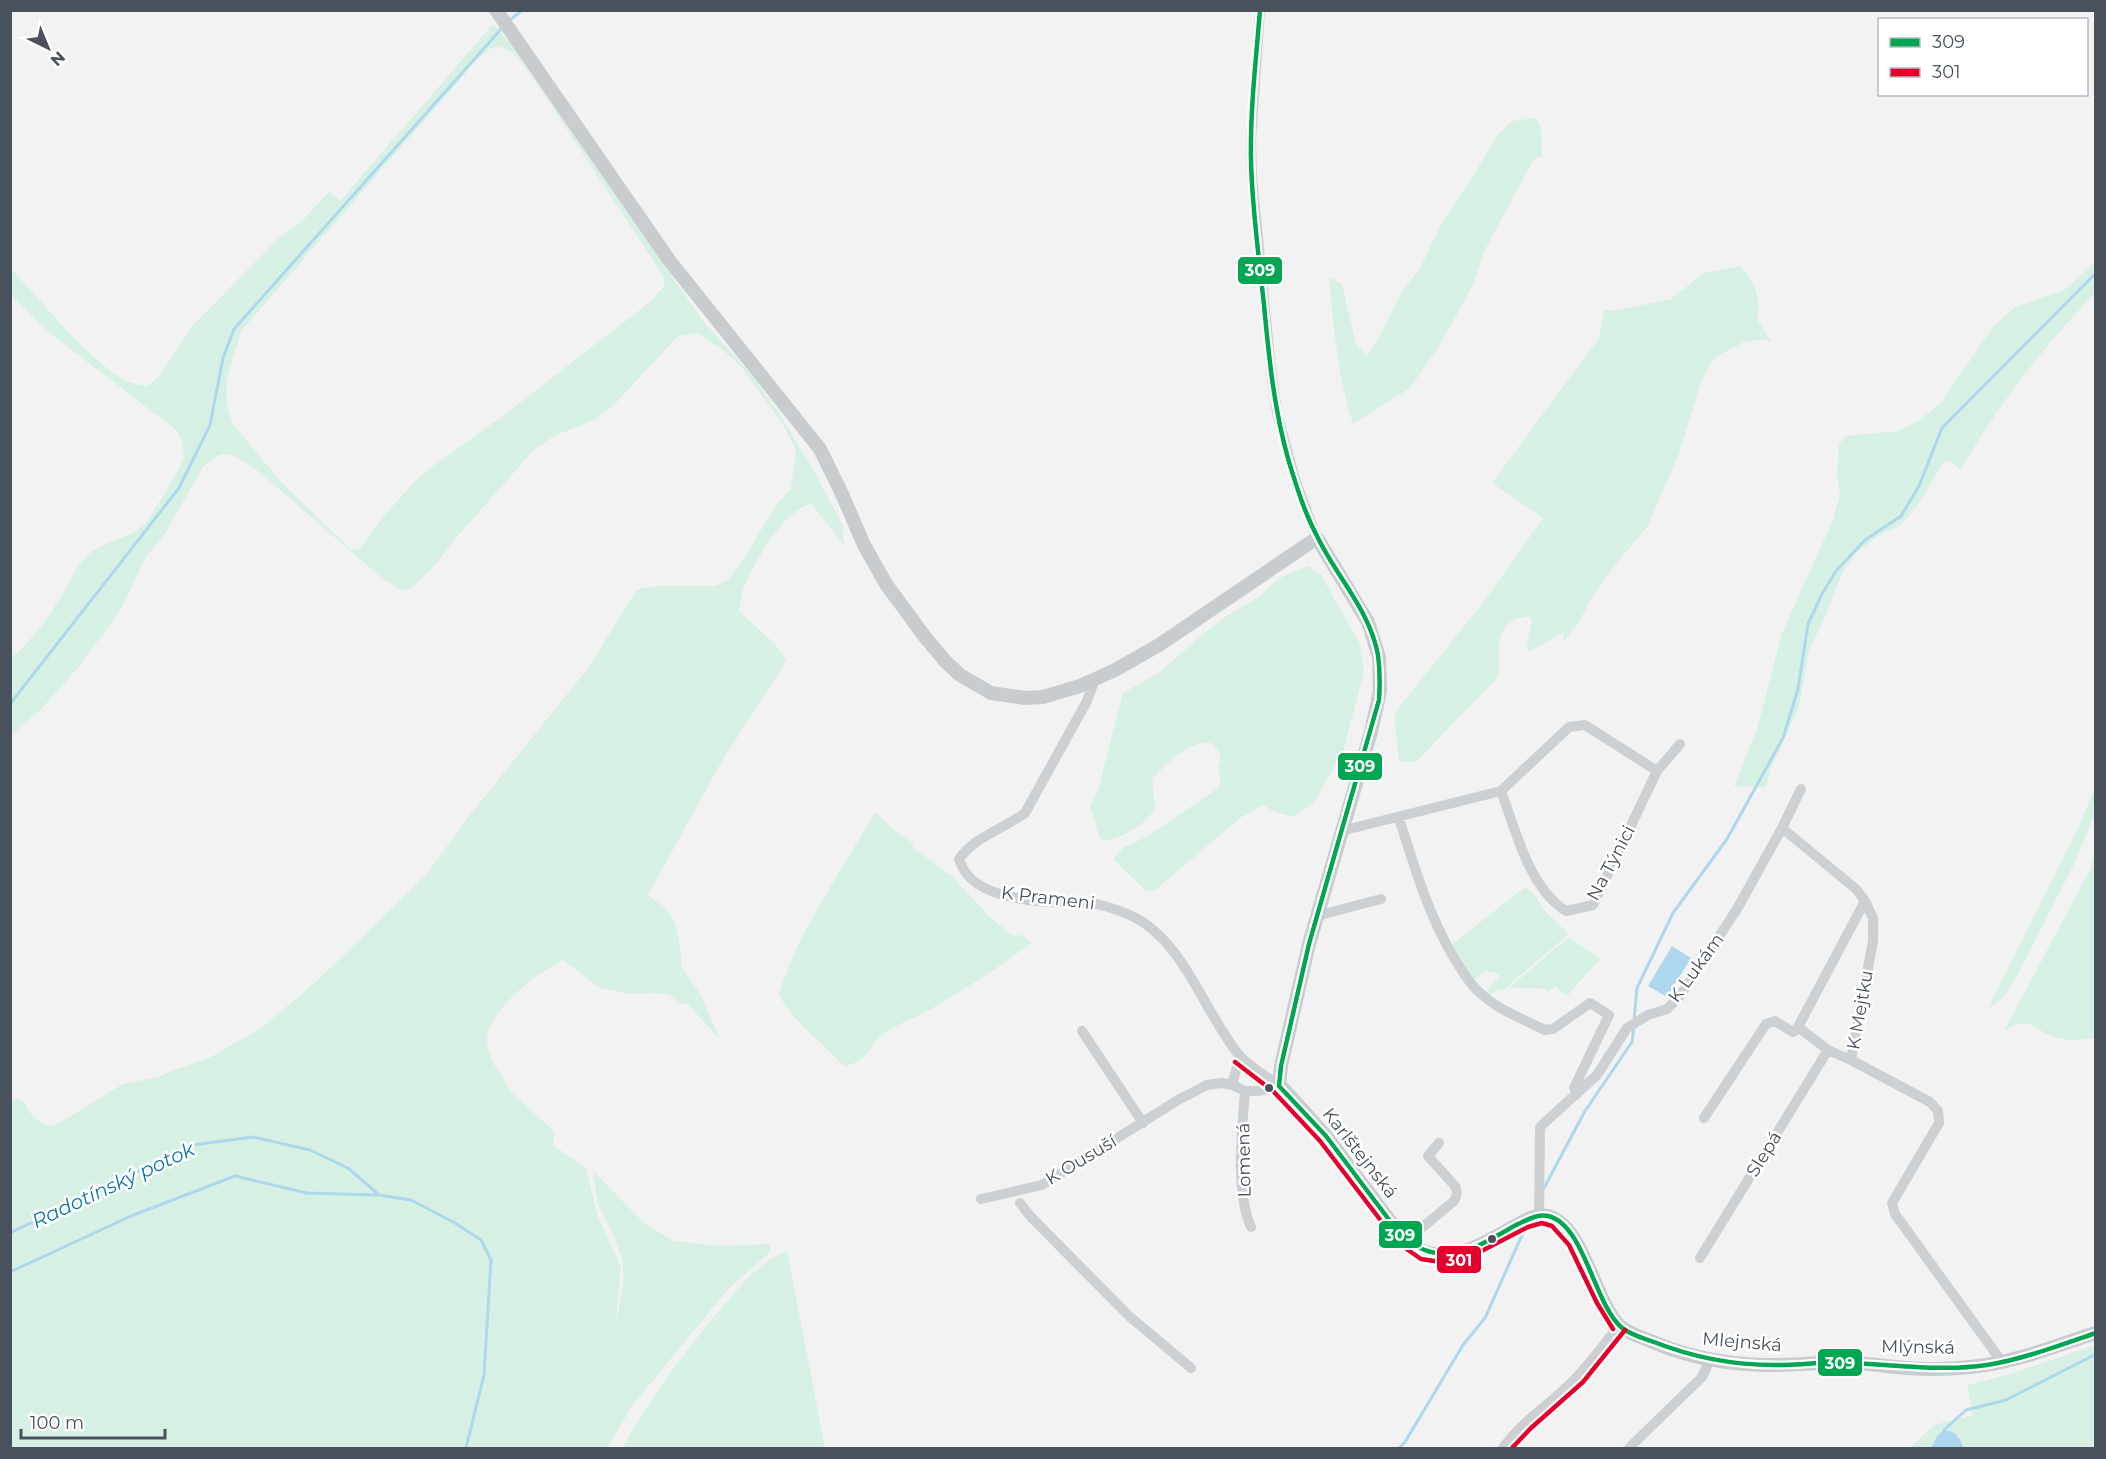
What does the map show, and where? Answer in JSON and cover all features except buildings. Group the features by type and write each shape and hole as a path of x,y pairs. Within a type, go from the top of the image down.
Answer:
{"main road":[{"path":"496,10 669,260 820,449 864,545 886,584 924,637 960,675 991,693 1025,699 1043,697 1080,686 1159,645 1317,538 1368,622 1379,657 1379,700 1316,916 1281,1066 1279,1086"},
{"name":"Karlštejnská","path":"1279,1086 1326,1136 1406,1241 1422,1252 1433,1256 1447,1255 1483,1243 1539,1216"},
{"path":"1539,1216 1553,1217 1569,1233 1586,1260 1618,1325"},
{"name":"Mlejnská","path":"1618,1325 1666,1347 1710,1360 1763,1365 1833,1363"},
{"name":"Mlýnská","path":"1833,1363 1912,1369 2002,1362 2096,1333"}],"street":[{"path":"1260,10 1251,141 1252,177 1270,369 1277,413 1295,479 1317,538"},
{"name":"K Prameni","path":"1095,679 1087,701 1025,813 987,834 966,850 959,859 962,871 983,887 1005,896 1048,902 1096,904 1117,910 1148,926 1177,956 1240,1056"},
{"path":"1341,831 1501,791 1569,727 1585,725 1657,771"},
{"name":"Na Týnici","path":"1501,791 1535,878 1554,903 1566,911 1593,905 1657,771 1680,744"},
{"name":"K Lukám","path":"1539,1216 1540,1128 1547,1119 1597,1075 1627,1028 1648,1015 1667,1009 1681,995 1737,909 1801,789"},
{"path":"1399,818 1422,894 1447,945 1467,979 1477,991 1489,1000 1545,1030 1554,1029 1590,1003 1609,1014 1574,1088 1577,1094"},
{"name":"K Mejtku","path":"1782,828 1856,889 1865,901 1873,918 1873,940 1851,1060 1828,1050 1798,1027 1865,901"},
{"path":"1316,916 1381,899"},
{"path":"1704,1118 1766,1024 1775,1021 1793,1032 1798,1027"},
{"path":"1082,1031 1143,1123"},
{"name":"Slepá","path":"1700,1258 1828,1050"},
{"path":"1240,1056 1279,1086 1259,1091 1245,1091 1232,1085 1240,1056"},
{"path":"1851,1060 1930,1102 1938,1111 1939,1123 1893,1203 1895,1214 2002,1362"},
{"name":"K Ousuší","path":"981,1199 1042,1185 1178,1100 1207,1085 1222,1083 1232,1085"},
{"name":"Lomená","path":"1245,1091 1241,1145 1242,1176 1246,1216 1251,1227"},
{"path":"1406,1241 1457,1196 1455,1186 1428,1156 1439,1143"},
{"path":"1020,1203 1031,1217 1129,1316 1191,1368"},
{"path":"1503,1449 1511,1437 1572,1383 1604,1346 1618,1325"},
{"path":"1629,1449 1702,1377 1710,1360"}],"green space":[{"path":"493,24 513,47 703,321 750,373 777,410 813,469 843,526 844,546 812,504 801,508 780,527 770,540 746,582 739,611 775,644 786,659 782,669 723,759 648,895 673,919 680,947 681,966 702,997 720,1040 688,1004 680,1003 670,995 630,994 600,988 563,960 528,982 505,1004 490,1028 487,1040 492,1062 511,1092 555,1132 553,1145 586,1168 597,1214 621,1267 615,1327 623,1286 623,1262 612,1231 598,1205 593,1171 644,1223 674,1241 720,1246 770,1244 770,1252 729,1288 632,1406 607,1448 11,1448 11,1102 18,1099 23,1101 35,1118 54,1126 123,1084 159,1077 209,1058 260,1029 317,981 425,876 470,815 588,668 636,591 642,588 662,586 715,586 729,579 774,508 791,488 796,451 785,428 742,368 723,350 697,333 678,336 612,407 594,420 554,436 533,451 435,565 412,588 405,590 383,579 258,471 238,458 227,454 219,455 203,467 166,532 146,557 120,611 76,670 42,708 11,735 11,658 41,627 76,570 91,552 143,526 152,515 181,464 183,451 175,429 51,334 11,295 10,268 64,327 107,368 134,384 148,386 159,376 194,324 280,237 300,223 329,192 340,201","holes":["504,48 517,57 531,75 659,269 664,278 664,286 650,302 415,481 360,548 354,550 349,548 281,482 233,424 227,405 226,382 241,331 475,62 489,49"]},
{"path":"1535,118 1541,127 1542,157 1534,159 1485,250 1474,283 1441,343 1410,388 1353,424 1340,370 1329,277 1342,284 1356,344 1367,356 1401,293 1420,268 1441,225 1497,136 1512,121"},
{"path":"2095,263 2095,293 2022,377 1961,470 1950,461 1944,462 1917,506 1906,519 1898,527 1879,535 1848,563 1809,651 1799,707 1771,768 1766,787 1734,786 1757,729 1782,633 1833,520 1840,494 1837,474 1839,444 1846,436 1898,431 1920,420 1940,403 1994,326 2015,307 2064,290"},
{"path":"1740,266 1749,276 1756,290 1757,320 1772,342 1764,339 1744,342 1717,356 1711,363 1701,382 1679,454 1647,527 1615,565 1590,601 1578,624 1562,642 1565,632 1529,652 1527,645 1532,620 1528,616 1515,619 1507,625 1499,645 1499,676 1416,762 1399,762 1394,716 1485,600 1543,518 1492,483 1599,338 1604,310 1619,310 1671,299 1704,273"},
{"path":"1308,566 1321,575 1359,642 1364,671 1343,752 1314,802 1294,817 1275,812 1263,805 1240,818 1154,891 1145,890 1113,859 1123,848 1146,837 1217,789 1221,784 1218,765 1221,756 1211,743 1195,745 1179,754 1153,778 1155,807 1147,819 1131,831 1114,839 1100,839 1090,806 1098,790 1123,693 1160,672 1204,633 1228,615 1256,599 1283,576"},
{"path":"2095,787 2095,813 2074,864 2019,972 2004,997 1988,1009 2079,826"},
{"path":"877,813 891,828 913,844 913,848 951,875 988,915 1009,933 1015,936 1023,935 1031,943 957,994 887,1031 863,1058 844,1066 801,1024 779,995 797,947 821,902 873,815"},
{"path":"2095,852 2095,1038 2061,1039 2026,1024 2013,1026 2004,1031 2090,870"},
{"path":"1525,887 1569,934 1502,991 1499,988 1490,995 1487,991 1500,976 1486,971 1474,979 1451,945"},
{"path":"1569,937 1600,959 1567,996 1555,986 1549,992 1545,989 1510,987"},
{"path":"787,1251 825,1448 622,1448 667,1378 718,1312 758,1269"},
{"path":"2095,1345 2095,1448 1964,1448 1958,1435 1937,1436 1931,1448 1910,1448 1934,1425 1973,1415 1967,1385 2014,1373"}],"water":[{"path":"1672,946 1691,958 1667,997 1648,986"},
{"path":"1944,1430 1957,1436 1964,1448 1931,1448 1937,1436"}],"waterway":[{"path":"509,21 522,10"},
{"path":"10,704 179,488 210,425 223,358 234,329 502,28"},
{"path":"1634,1020 1637,988 1673,913 1727,839 1783,738 1798,689 1808,624 1836,571 1865,540 1901,516 1919,486 1942,428 2096,273"},
{"path":"1544,1188 1585,1111 1632,1042 1634,1027"},
{"name":"Radotínský potok","path":"10,1233 192,1145 253,1137 310,1150 348,1168 379,1195 411,1200 455,1223 481,1240 491,1260 484,1375 466,1448"},
{"path":"10,1272 131,1216 235,1176 307,1193 377,1195"},
{"path":"1399,1448 1405,1442 1463,1345 1485,1318 1526,1226"},
{"path":"1944,1434 1944,1430 1966,1410 2006,1400 2096,1354"}],"transit line":[{"name":"309","path":"1260,10 1251,122 1251,160 1256,233 1276,403 1289,462 1305,510 1313,529 1368,624 1378,655 1380,678 1379,700 1309,944 1281,1066 1279,1086 1326,1136 1402,1237 1433,1253 1461,1252 1532,1218 1548,1216 1560,1222 1571,1233 1603,1301 1621,1327 1637,1336 1683,1352 1728,1362 1758,1365 1837,1363 1951,1368 1987,1365 2015,1359 2096,1333"},
{"name":"301","path":"1235,1062 1274,1092 1320,1141 1398,1243 1421,1259 1447,1263 1470,1257 1528,1227 1542,1223 1552,1226 1569,1245 1597,1303 1613,1329"},
{"name":"301","path":"1512,1448 1583,1382 1625,1330"}]}
